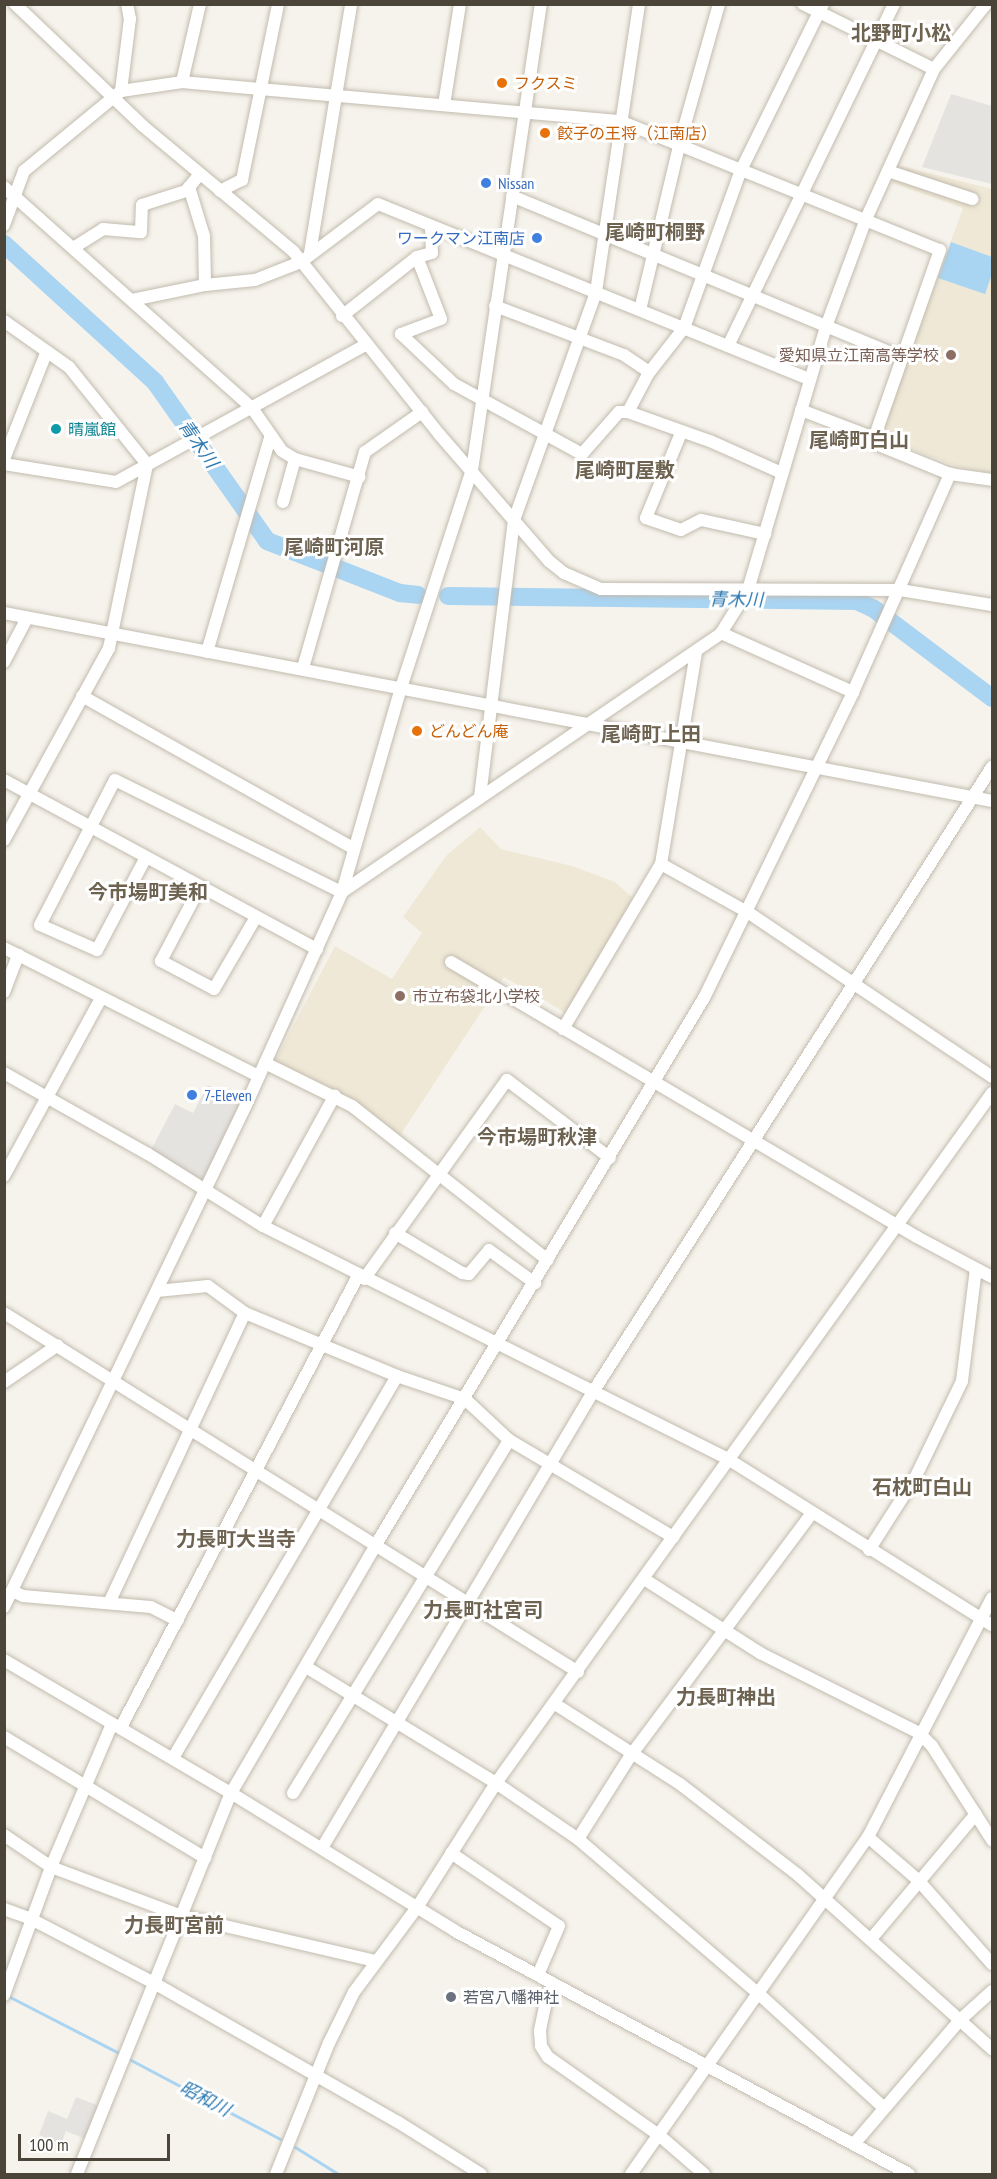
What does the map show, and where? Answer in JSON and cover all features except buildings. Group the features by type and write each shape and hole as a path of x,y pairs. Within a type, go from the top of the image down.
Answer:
{"street":[{"path":"15,4 116,94 200,174 305,257 342,316 365,345 549,561 564,573 601,589 746,596 900,590 993,605"},
{"path":"116,94 130,19 127,4"},
{"path":"182,82 200,4"},
{"path":"220,191 242,180 278,4"},
{"path":"305,257 351,4"},
{"path":"444,105 460,4"},
{"path":"4,1607 259,1076 342,892 352,848 401,688 472,470 541,4"},
{"path":"480,797 514,520 596,292 639,4"},
{"path":"640,310 651,252 719,4"},
{"path":"803,4 821,7 875,40 934,69"},
{"path":"728,346 800,192 894,4"},
{"path":"342,892 696,653 721,633 746,596 827,324 866,219 934,69 986,4"},
{"path":"628,412 649,372 684,328 741,170 821,7"},
{"path":"4,225 24,171 116,94 182,82 334,98 444,105 620,121 680,142 741,170 939,250 874,438 876,444 950,474 993,480"},
{"path":"888,171 972,199"},
{"path":"73,248 103,229 141,232 142,205 189,187 200,174"},
{"path":"4,187 252,408 282,451 295,459 360,477"},
{"path":"189,187 204,236 206,285"},
{"path":"513,195 827,324 901,357"},
{"path":"132,300 206,285 255,280 305,257 378,204 810,379"},
{"path":"342,316 417,257 432,253 431,226"},
{"path":"417,257 441,319 401,334 454,384 482,401 582,454 619,412 628,412 681,433 711,441 782,473"},
{"path":"495,306 624,355 649,372"},
{"path":"4,321 69,367 147,464"},
{"path":"4,464 116,482 365,345"},
{"path":"4,459 47,351"},
{"path":"801,410 874,438"},
{"path":"303,668 360,477 365,452 422,412"},
{"path":"681,433 646,518 681,530 701,520 765,534"},
{"path":"207,652 271,435"},
{"path":"283,502 295,459"},
{"path":"4,840 109,648 147,464"},
{"path":"77,2175 231,1793 376,1545 610,1158 749,913 816,767 854,692 950,474"},
{"path":"4,613 303,668 993,801"},
{"path":"4,662 27,618"},
{"path":"721,633 854,692"},
{"path":"563,1029 661,864 696,653"},
{"path":"82,696 352,848"},
{"path":"322,1848 593,1392 751,1140 993,767"},
{"path":"4,780 146,859 317,949"},
{"path":"146,859 97,950 40,925 116,780 342,892"},
{"path":"661,864 749,913 993,1077"},
{"path":"200,887 161,961 214,989 256,917"},
{"path":"4,948 259,1076"},
{"path":"4,992 18,955"},
{"path":"451,962 751,1140 899,1226 993,1277"},
{"path":"4,1176 101,998"},
{"path":"265,1063 335,1095 440,1173 548,1260"},
{"path":"4,1073 205,1189 263,1226 361,1277 499,1342 728,1459 869,1550 987,1622"},
{"path":"4,1995 51,1867 86,1787 117,1725 177,1621 361,1277 507,1080 610,1158"},
{"path":"276,2175 346,2005 418,1906 496,1783 993,1093"},
{"path":"263,1226 335,1095"},
{"path":"395,1233 462,1273 469,1274 489,1250 535,1282"},
{"path":"869,1550 915,1479 962,1381 976,1269"},
{"path":"157,1291 208,1286 245,1313 324,1343 397,1376 465,1399 509,1440 549,1466 674,1537"},
{"path":"4,1313 322,1509 578,1672"},
{"path":"109,1603 245,1313"},
{"path":"4,1382 58,1345"},
{"path":"173,1758 322,1509 397,1376"},
{"path":"293,1793 509,1440"},
{"path":"578,1839 631,1755 721,1630 812,1513"},
{"path":"644,1579 721,1630 919,1733 932,1746 993,1840"},
{"path":"12,1591 23,1596 151,1607 177,1621"},
{"path":"631,2175 660,2136 707,2064 760,1995 824,1897 868,1837 919,1733 987,1622 993,1599"},
{"path":"4,1660 173,1758 418,1906 455,1931 707,2064 909,2175"},
{"path":"306,1667 496,1783 578,1839 760,1995 883,2107"},
{"path":"555,1704 631,1755 680,1784 824,1897 993,2049"},
{"path":"4,1737 205,1858"},
{"path":"871,1939 918,1880 976,1814"},
{"path":"4,1835 51,1867 182,1916 376,1961"},
{"path":"868,1837 918,1880 993,1964"},
{"path":"451,1853 559,1926 538,1975"},
{"path":"4,1909 32,1919 154,1983 316,2075 481,2175"},
{"path":"554,1984 546,1997 540,2031 542,2046 548,2057 660,2136 705,2175"},
{"path":"854,2144 883,2107 960,2020 993,1991"}],"shaded area":[{"path":"951,94 992,106 992,184 922,167"},
{"name":"愛知県立江南高等学校","path":"901,166 992,189 992,473 958,467 884,439 881,433 963,208 893,183"},
{"name":"市立布袋北小学校","path":"480,827 501,849 572,866 615,882 633,898 566,1013 504,977 399,1137 345,1095 275,1061 335,946 392,979 422,933 403,917 446,856"},
{"path":"208,1085 246,1105 205,1189 149,1154 175,1104 193,1113"},
{"path":"76,2097 104,2108 90,2141 66,2131 61,2144 39,2135 48,2111 67,2119"}],"water":[{"path":"951,242 992,257 992,274 985,294 938,278"}],"waterway":[{"name":"青木川","path":"4,244 155,382 267,541 400,593 418,595"},
{"name":"青木川","path":"448,596 857,601 874,609 992,698"},
{"name":"昭和川","path":"8,1996 119,2053"},
{"name":"昭和川","path":"129,2059 280,2139"},
{"name":"昭和川","path":"295,2147 338,2174"}],"place":[{"name":"フクスミ","path":"502,83"},
{"name":"餃子の王将（江南店）","path":"545,133"},
{"name":"Nissan","path":"486,183"},
{"name":"ワークマン江南店","path":"537,238"},
{"name":"愛知県立江南高等学校","path":"951,355"},
{"name":"晴嵐館","path":"56,429"},
{"name":"どんどん庵","path":"417,731"},
{"name":"市立布袋北小学校","path":"400,996"},
{"name":"7-Eleven","path":"192,1095"},
{"name":"若宮八幡神社","path":"451,1997"}],"district":[{"name":"北野町小松","path":"901,33"},
{"name":"尾崎町桐野","path":"655,232"},
{"name":"尾崎町白山","path":"859,440"},
{"name":"尾崎町屋敷","path":"625,470"},
{"name":"尾崎町河原","path":"334,547"},
{"name":"尾崎町上田","path":"651,734"},
{"name":"今市場町美和","path":"148,892"},
{"name":"今市場町秋津","path":"537,1137"},
{"name":"石枕町白山","path":"922,1487"},
{"name":"力長町大当寺","path":"236,1539"},
{"name":"力長町社宮司","path":"483,1610"},
{"name":"力長町神出","path":"726,1697"},
{"name":"力長町宮前","path":"174,1925"}]}
